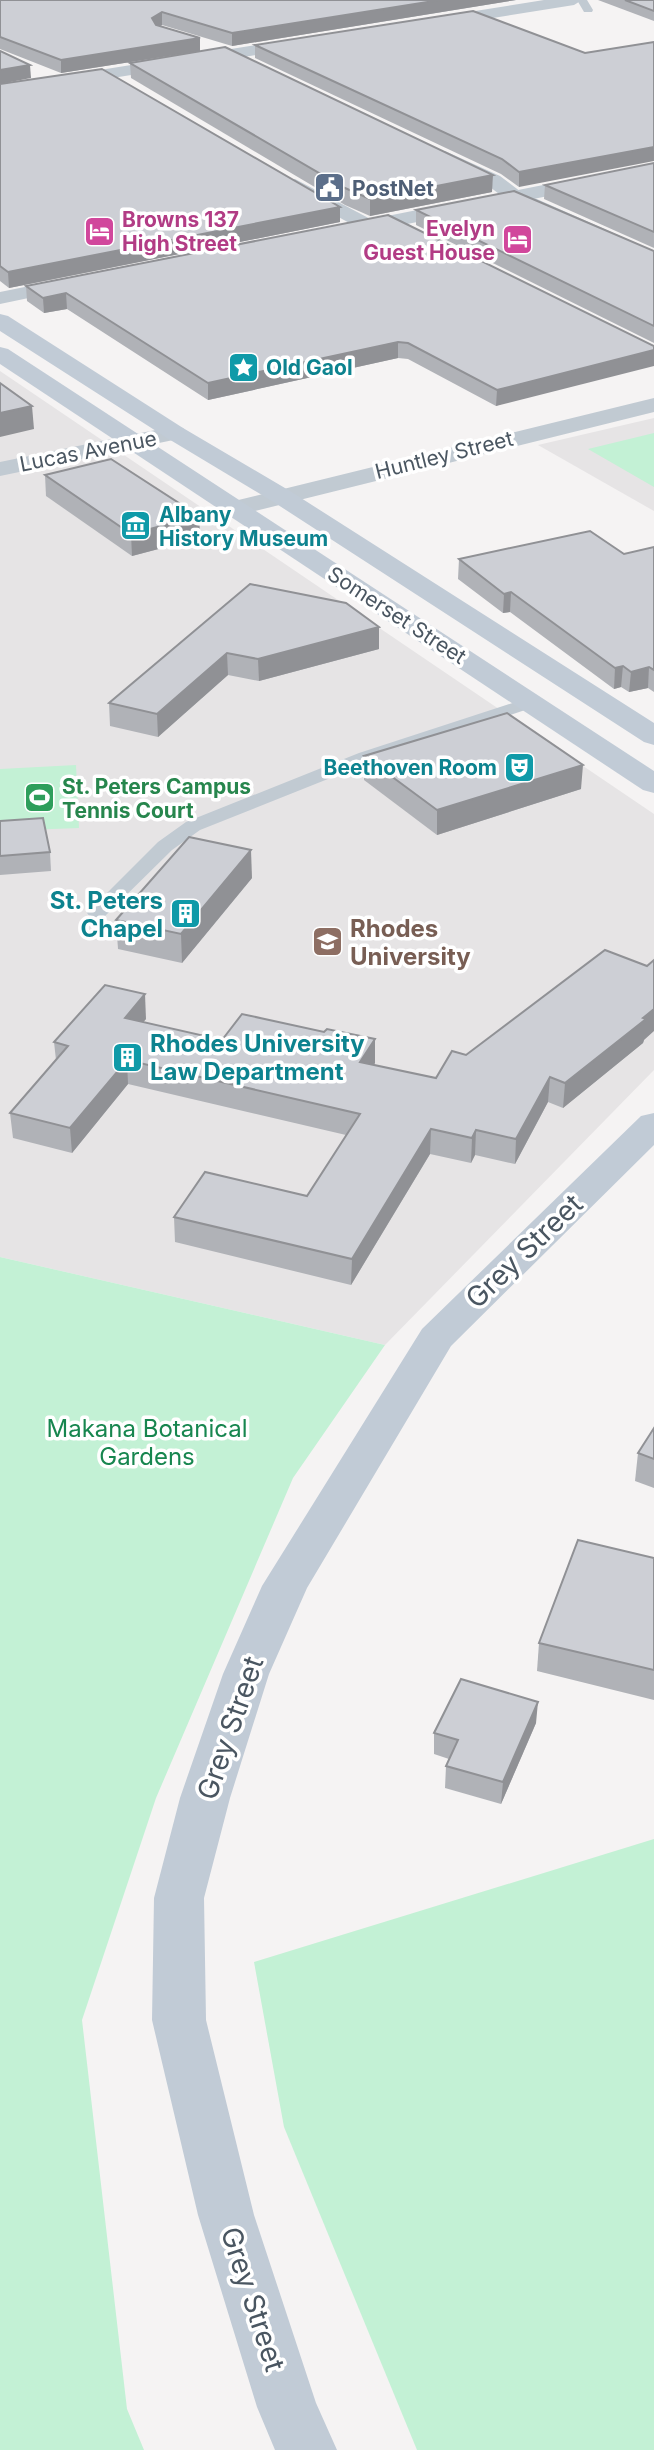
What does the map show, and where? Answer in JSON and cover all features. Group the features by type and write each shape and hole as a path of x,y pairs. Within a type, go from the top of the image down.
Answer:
{"main road":[{"name":"Somerset Street","path":"0,321 175,433 281,496 654,736"},
{"name":"Somerset Street","path":"0,354 654,784"},
{"path":"454,652 507,642"},
{"name":"Grey Street","path":"306,2450 288,2407 226,2216 179,2020 179,1898 205,1798 246,1674 285,1586 436,1338 654,1124"}],"street":[{"path":"410,26 582,3"},
{"path":"0,91 328,39"},
{"path":"198,43 230,54 253,66"},
{"path":"35,71 58,81"},
{"path":"106,74 129,88"},
{"path":"430,150 493,180 514,195 654,259"},
{"path":"587,162 654,150"},
{"path":"328,234 654,169"},
{"path":"454,188 520,175"},
{"path":"279,177 337,211 369,226"},
{"path":"310,216 376,203"},
{"path":"390,221 426,240"},
{"path":"0,298 96,279"},
{"name":"Huntley Street","path":"235,508 654,405"},
{"name":"Lucas Avenue","path":"0,468 175,433"}],"lane":[{"path":"97,913 164,846 193,826 366,757 531,702"}],"shaded area":[{"name":"Rhodes University","path":"0,371 654,814 654,1070 385,1345 0,1257"},
{"path":"654,418 654,511 538,445"}],"green space":[{"path":"654,433 654,487 588,449"},
{"name":"St. Peters Campus Tennis Court","path":"76,765 79,828 0,831 0,769"},
{"name":"Makana Botanical Gardens","path":"0,1257 385,1345 293,1478 156,1798 82,2020 127,2409 144,2450 0,2450"},
{"path":"654,1839 654,2450 417,2450 284,2127 254,1962"}],"building":[{"path":"0,0 440,0 232,33 162,12 152,18 156,25 200,38 61,60 0,37"},
{"path":"625,0 654,0 654,11"},
{"path":"473,11 585,53 654,42 654,147 519,172 502,159 255,45"},
{"path":"225,47 493,175 370,199 345,188 130,63"},
{"path":"0,51 30,65 0,70"},
{"path":"102,69 340,207 8,272 0,266 0,84"},
{"path":"654,163 654,232 545,185"},
{"path":"514,191 654,251 654,326 416,210"},
{"path":"388,215 654,346 654,350 497,390 408,343 398,342 208,383 66,293 43,298 26,286"},
{"path":"0,383 32,406 0,413"},
{"path":"111,459 199,516 131,534 45,475"},
{"path":"590,531 624,554 654,547 654,670 649,667 631,672 623,666 615,668 511,592 504,594 459,559"},
{"path":"250,584 346,603 379,627 258,659 227,653 157,714 109,703"},
{"path":"507,713 583,765 437,810 364,756"},
{"path":"43,818 50,852 0,856 0,821"},
{"path":"189,837 251,850 181,934 116,920"},
{"path":"605,950 647,966 654,960 654,1009 643,1018 646,1019 565,1083 550,1077 516,1139 476,1130 472,1138 431,1129 352,1259 174,1217 205,1172 307,1196 360,1114 127,1060 70,1128 10,1113 68,1046 54,1042 105,985 145,994 125,1018 222,1040 242,1014 324,1032 327,1029 375,1039 360,1062 436,1078 452,1051 466,1055"},
{"path":"654,1428 654,1459 638,1453"},
{"path":"578,1540 654,1558 654,1670 539,1643"},
{"path":"461,1679 538,1702 503,1782 446,1766 458,1740 434,1733"}],"place":[{"name":"PostNet","path":"329,188"},
{"name":"Browns 137 High Street","path":"99,231"},
{"name":"Evelyn Guest House","path":"518,240"},
{"name":"Old Gaol","path":"243,367"},
{"name":"Albany History Museum","path":"136,526"},
{"name":"Beethoven Room","path":"520,767"},
{"name":"St. Peters Campus Tennis Court","path":"39,798"},
{"name":"St. Peters Chapel","path":"186,914"},
{"name":"Rhodes University","path":"327,942"},
{"name":"Rhodes University Law Department","path":"127,1057"}]}
